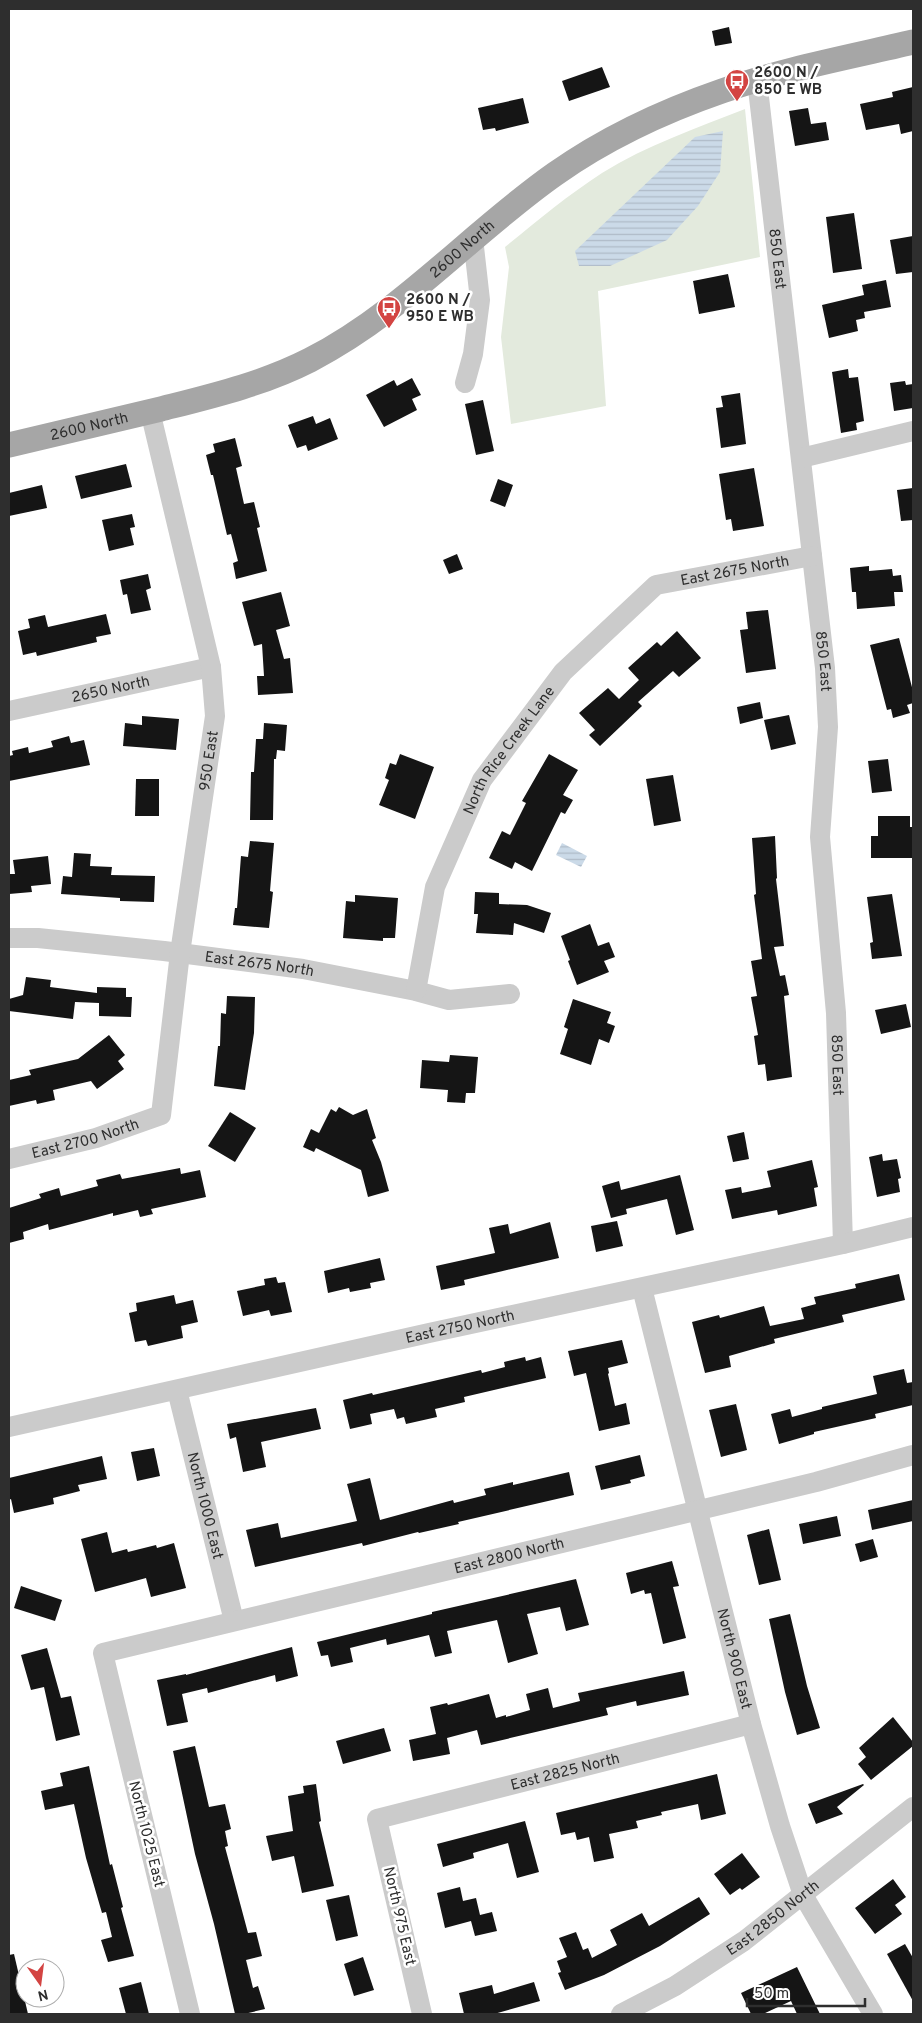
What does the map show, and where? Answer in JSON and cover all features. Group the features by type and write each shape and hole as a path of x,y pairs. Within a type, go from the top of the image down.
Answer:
{"main road":[{"name":"2600 North","path":"9,445 234,391 306,362 336,346 411,292 494,220 556,173 618,135 722,90 913,42"}],"street":[{"name":"850 East","path":"758,80 825,668 828,727 820,836 836,1014 843,1244"},
{"path":"465,383 473,354 480,300 473,238"},
{"name":"950 East","path":"150,411 211,666 216,716 180,953 160,1115"},
{"path":"801,458 913,431"},
{"name":"East 2675 North","path":"656,585 812,556"},
{"name":"North Rice Creek Lane","path":"416,991 435,887 482,780 564,672 656,585"},
{"name":"2650 North","path":"9,711 211,666"},
{"name":"East 2675 North","path":"9,938 38,938 180,953 303,969 416,991 449,1000 510,994"},
{"name":"East 2700 North","path":"9,1159 96,1138 160,1115"},
{"name":"East 2750 North","path":"9,1427 913,1227"},
{"name":"North 900 East","path":"642,1288 751,1724 780,1826 804,1895 873,2014"},
{"name":"North 1000 East","path":"177,1390 234,1622"},
{"name":"East 2800 North","path":"103,1653 816,1482 913,1455"},
{"name":"North 1025 East","path":"103,1653 190,2014"},
{"name":"East 2825 North","path":"378,1819 751,1724"},
{"name":"East 2850 North","path":"621,2014 648,2002 703,1970 766,1925 913,1807"},
{"name":"North 975 East","path":"378,1819 422,2014"}],"shaded area":[{"path":"745,109 760,257 598,291 606,406 511,424 501,337 509,267 505,247 577,190 619,163 672,138"}],"water":[{"path":"723,131 720,172 698,206 667,240 610,266 579,266 575,251 695,137"},
{"path":"562,843 587,856 581,867 556,855"}],"building":[{"path":"729,27 732,43 715,46 712,31"},
{"path":"602,67 610,87 569,101 562,81"},
{"path":"913,87 913,131 901,134 899,124 866,130 860,104 893,97 892,92"},
{"path":"523,98 529,123 496,131 495,128 483,130 478,108"},
{"path":"808,108 811,124 826,122 829,140 795,146 789,111"},
{"path":"854,213 862,269 833,273 826,217"},
{"path":"913,236 913,272 896,274 890,240"},
{"path":"728,274 735,307 699,314 693,281"},
{"path":"886,280 891,307 864,312 865,318 856,320 858,331 829,338 822,305 864,295 862,285"},
{"path":"848,369 849,378 858,377 864,421 856,423 857,430 841,433 832,372"},
{"path":"412,378 421,395 412,399 417,410 384,427 366,395 394,380 397,386"},
{"path":"905,381 906,385 913,384 913,408 894,411 890,383"},
{"path":"740,393 746,444 721,448 716,408 723,407 721,396"},
{"path":"483,400 494,451 476,455 465,404"},
{"path":"313,416 316,424 330,418 338,439 308,451 306,445 297,448 288,425"},
{"path":"235,438 242,466 236,468 244,504 254,502 260,527 257,528 267,571 236,579 233,563 238,561 231,534 227,535 213,475 211,475 206,455 215,452 213,444"},
{"path":"126,464 132,487 81,499 75,476"},
{"path":"754,468 764,526 733,531 731,519 726,520 719,474"},
{"path":"498,479 513,485 505,507 490,501"},
{"path":"42,485 47,508 9,516 9,493"},
{"path":"913,488 913,520 901,521 897,490"},
{"path":"132,514 135,527 130,528 134,545 109,551 102,520"},
{"path":"457,554 463,569 449,574 443,560"},
{"path":"869,566 869,571 892,569 893,576 901,575 903,592 894,592 895,606 857,609 856,592 852,592 850,568"},
{"path":"148,574 151,588 146,590 151,610 131,614 127,594 123,595 120,580"},
{"path":"281,592 290,626 276,630 284,659 290,658 293,693 258,695 257,676 264,676 262,644 254,646 242,602"},
{"path":"768,610 776,669 746,673 740,630 748,629 746,612"},
{"path":"106,614 111,634 96,637 97,642 37,656 36,652 23,655 18,631 30,628 28,619 45,615 48,627"},
{"path":"677,631 701,658 679,677 673,671 638,702 642,706 600,746 589,735 595,730 579,713 608,688 619,699 639,680 628,668 657,642 661,646"},
{"path":"899,638 913,691 913,703 907,705 910,713 893,718 891,709 887,710 870,645"},
{"path":"760,702 763,718 740,724 737,707"},
{"path":"789,715 796,744 771,750 764,720"},
{"path":"142,716 179,719 176,750 123,746 125,723 142,725"},
{"path":"264,723 287,725 285,751 277,750 276,759 274,759 273,820 250,820 251,772 254,772 256,739 263,739"},
{"path":"69,736 71,743 84,740 90,765 9,781 9,756 13,755 12,751 28,747 29,753 53,747 51,741"},
{"path":"400,754 434,767 415,819 379,805 389,780 385,778 390,763 396,765"},
{"path":"549,754 578,770 563,795 573,800 565,814 561,812 532,871 515,862 512,869 489,858 502,831 510,835 526,803 522,801"},
{"path":"888,759 892,791 872,793 868,761"},
{"path":"673,775 681,821 654,826 646,779"},
{"path":"136,779 159,779 159,816 135,816"},
{"path":"878,816 910,816 910,827 913,827 913,858 871,858 871,836 878,836"},
{"path":"775,836 776,879 784,946 774,947 780,976 785,975 789,995 784,996 792,1077 767,1081 765,1064 758,1065 754,1036 758,1035 751,997 757,996 751,961 762,959 754,895 756,894 752,838"},
{"path":"250,841 274,843 270,891 273,892 269,928 233,925 235,908 237,908 241,856 248,857"},
{"path":"74,853 91,854 90,866 112,867 111,875 155,876 154,902 120,901 120,898 61,894 63,876 72,877"},
{"path":"48,856 51,884 31,886 32,892 9,894 9,874 15,874 13,860"},
{"path":"475,892 499,893 499,904 527,905 551,913 544,933 514,923 513,935 476,933 478,914 474,914"},
{"path":"892,894 902,956 872,959 870,943 873,942 867,897"},
{"path":"355,895 398,898 395,938 383,938 383,941 343,938 346,901 355,902"},
{"path":"590,924 598,946 609,942 615,957 604,961 609,972 577,985 561,936"},
{"path":"26,977 51,980 50,987 97,993 97,987 126,988 126,997 132,997 131,1017 99,1016 99,1003 75,1002 73,1019 9,1011 9,999 23,995"},
{"path":"227,996 255,997 254,1033 245,1090 214,1086 218,1046 220,1046 221,1013 226,1014"},
{"path":"573,999 611,1012 607,1023 615,1026 609,1043 599,1039 591,1065 560,1054 568,1029 564,1027"},
{"path":"906,1004 911,1027 881,1034 875,1010"},
{"path":"109,1035 125,1055 118,1061 124,1069 97,1089 91,1081 53,1090 55,1100 37,1104 36,1100 9,1106 9,1080 31,1075 29,1070 78,1059"},
{"path":"450,1055 478,1057 475,1093 466,1093 465,1103 447,1102 448,1090 420,1088 422,1060 449,1062"},
{"path":"339,1107 353,1115 367,1109 376,1138 372,1140 381,1162 389,1191 368,1197 361,1170 316,1148 314,1152 303,1147 311,1129 319,1133 331,1109 336,1112"},
{"path":"230,1112 256,1128 235,1162 208,1146"},
{"path":"744,1132 749,1159 733,1162 727,1136"},
{"path":"882,1154 883,1161 897,1159 901,1178 898,1179 900,1192 877,1197 869,1157"},
{"path":"812,1160 818,1187 814,1188 817,1206 778,1215 777,1210 732,1219 725,1190 741,1187 742,1193 771,1187 767,1171"},
{"path":"180,1168 181,1174 200,1170 206,1197 151,1209 153,1214 140,1217 138,1210 113,1216 113,1213 49,1230 48,1224 23,1232 24,1239 9,1243 9,1208 41,1198 39,1194 59,1188 61,1196 98,1186 96,1180 120,1174 122,1179"},
{"path":"680,1175 694,1230 676,1235 667,1199 626,1209 627,1214 611,1218 602,1186 619,1181 621,1190"},
{"path":"617,1221 623,1246 596,1252 591,1226"},
{"path":"550,1222 559,1258 464,1280 465,1285 441,1290 436,1266 495,1253 489,1228 508,1224 510,1234"},
{"path":"380,1258 385,1280 370,1283 371,1288 350,1292 349,1288 328,1293 324,1271"},
{"path":"899,1274 905,1300 842,1315 844,1322 774,1339 775,1343 729,1356 731,1367 705,1373 692,1322 719,1315 720,1318 764,1306 770,1326 804,1319 801,1308 816,1304 814,1297 856,1288 855,1284"},
{"path":"276,1277 278,1283 285,1282 292,1312 271,1316 269,1310 243,1316 237,1291 265,1285 264,1279"},
{"path":"174,1295 176,1304 193,1300 198,1322 181,1326 183,1338 148,1346 146,1340 135,1342 129,1313 137,1311 136,1303"},
{"path":"622,1340 628,1363 608,1368 608,1374 615,1406 626,1403 630,1424 599,1431 586,1373 574,1376 568,1351"},
{"path":"525,1357 526,1361 541,1357 546,1378 464,1397 465,1402 435,1409 437,1417 406,1424 404,1417 397,1419 394,1409 370,1414 372,1424 350,1429 343,1400 481,1370 482,1373 505,1367 504,1362"},
{"path":"904,1369 907,1383 913,1382 913,1405 875,1414 876,1418 814,1432 814,1434 779,1444 771,1414 790,1409 792,1417 822,1409 822,1407 877,1394 873,1376"},
{"path":"736,1404 747,1450 721,1457 709,1410"},
{"path":"316,1408 321,1429 261,1442 266,1467 243,1472 236,1437 230,1439 227,1424"},
{"path":"154,1448 160,1476 137,1481 131,1452"},
{"path":"640,1455 645,1476 630,1480 631,1483 601,1490 595,1466"},
{"path":"102,1456 107,1479 78,1485 80,1491 53,1498 54,1504 14,1513 11,1499 9,1500 9,1478"},
{"path":"569,1472 574,1495 363,1546 362,1543 255,1567 246,1530 278,1523 281,1538 357,1521 347,1484 370,1478 380,1520 453,1500 454,1503 486,1495 484,1489 513,1482 513,1485"},
{"path":"913,1500 913,1521 872,1530 868,1510"},
{"path":"837,1516 841,1536 803,1544 799,1524"},
{"path":"769,1529 781,1580 759,1585 747,1535"},
{"path":"107,1532 112,1553 127,1549 128,1552 156,1545 157,1548 174,1543 186,1588 151,1597 146,1578 95,1592 81,1539"},
{"path":"873,1539 878,1557 860,1562 855,1544"},
{"path":"672,1561 679,1586 673,1587 686,1638 663,1644 651,1593 645,1594 644,1590 631,1594 626,1573"},
{"path":"576,1579 589,1625 566,1631 560,1607 527,1614 538,1654 508,1663 497,1620 447,1631 452,1653 435,1657 429,1635 387,1645 386,1639 350,1648 353,1662 331,1667 328,1655 321,1656 317,1642 432,1614 432,1612"},
{"path":"21,1586 62,1600 55,1621 14,1608"},
{"path":"790,1614 807,1686 820,1728 797,1735 785,1692 769,1619"},
{"path":"292,1647 298,1676 276,1682 275,1675 208,1693 207,1688 182,1694 188,1722 167,1726 157,1680 186,1675"},
{"path":"47,1648 61,1698 71,1696 80,1735 56,1741 44,1687 31,1690 21,1655"},
{"path":"684,1671 689,1695 637,1706 636,1701 606,1708 608,1715 481,1745 477,1730 447,1738 450,1754 413,1761 409,1740 436,1734 430,1707 447,1703 448,1705 489,1694 496,1718 506,1715 506,1717 530,1710 526,1694 548,1688 553,1708 580,1701 578,1693"},
{"path":"893,1717 913,1742 913,1746 871,1780 858,1764 866,1757 859,1748"},
{"path":"384,1728 391,1751 343,1764 336,1741"},
{"path":"195,1746 209,1807 225,1804 231,1829 225,1831 228,1846 225,1847 248,1933 256,1932 262,1956 246,1960 253,1988 258,1986 265,2009 244,2014 235,2014 195,1854 173,1751"},
{"path":"89,1766 110,1865 112,1864 134,1956 108,1962 101,1940 112,1937 106,1912 102,1913 86,1858 74,1804 45,1810 41,1791 63,1786 60,1773"},
{"path":"717,1774 726,1814 701,1820 698,1804 661,1812 662,1815 636,1821 638,1828 609,1834 614,1858 594,1862 589,1837 577,1840 575,1832 561,1835 556,1813"},
{"path":"316,1784 321,1821 319,1822 334,1886 302,1893 294,1856 272,1861 266,1836 293,1831 288,1796 304,1793 303,1786"},
{"path":"863,1784 837,1807 843,1814 816,1824 808,1804"},
{"path":"525,1821 539,1872 517,1878 508,1843 473,1853 474,1858 443,1867 437,1844"},
{"path":"742,1853 760,1877 742,1890 740,1888 730,1895 714,1874"},
{"path":"893,1879 906,1897 895,1905 902,1914 875,1934 855,1908"},
{"path":"460,1887 463,1901 476,1898 480,1915 492,1912 497,1931 475,1936 471,1921 445,1928 437,1893"},
{"path":"349,1895 358,1936 336,1941 326,1900"},
{"path":"699,1897 710,1914 660,1946 604,1975 565,1990 558,1973 561,1972 557,1961 567,1957 559,1938 576,1932 583,1950 588,1948 592,1958 617,1945 610,1930 642,1913 649,1926"},
{"path":"905,1944 913,1958 913,2001 887,1954"},
{"path":"14,1954 15,1958 15,2008 27,2008 28,2014 9,2014 9,1955"},
{"path":"363,1957 374,1990 354,1996 344,1964"},
{"path":"797,1967 820,2014 797,2014 791,2001 763,2014 751,2014 741,1993"},
{"path":"141,1982 149,2014 126,2014 119,1988"},
{"path":"534,1982 540,2001 494,2014 464,2014 459,1993 492,1985 494,1994"}],"place":[{"name":"2600 N / 850 E WB","path":"737,102"},
{"name":"2600 N / 950 E WB","path":"389,329"}]}
